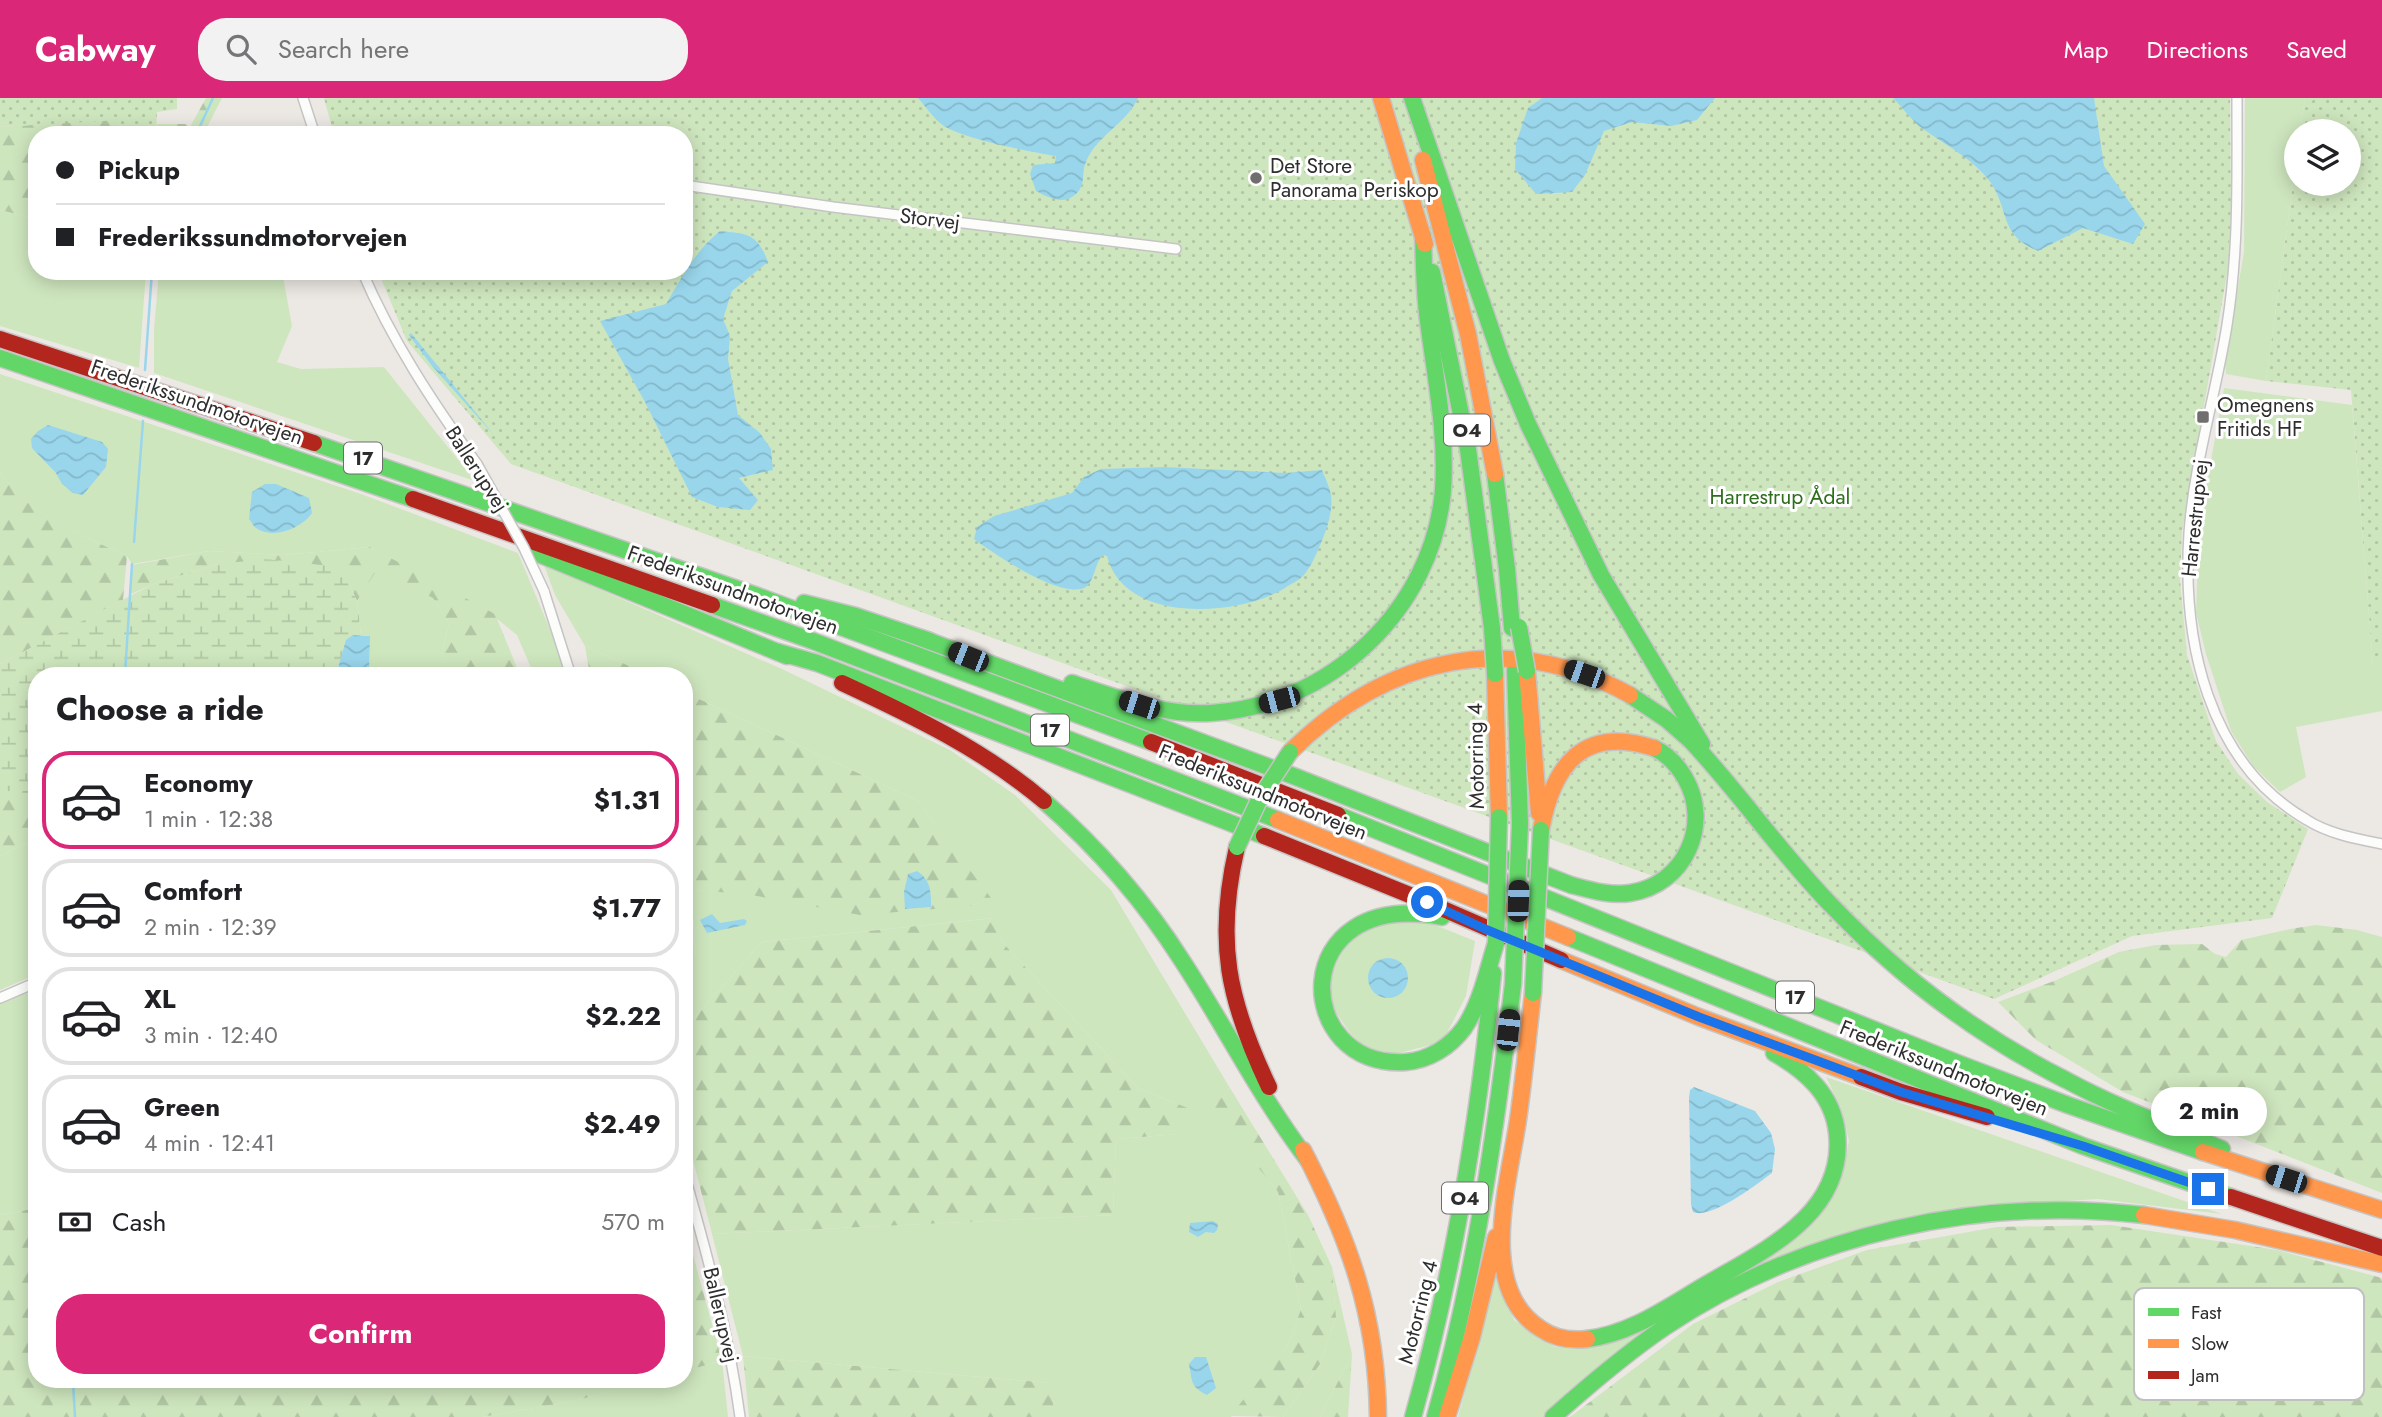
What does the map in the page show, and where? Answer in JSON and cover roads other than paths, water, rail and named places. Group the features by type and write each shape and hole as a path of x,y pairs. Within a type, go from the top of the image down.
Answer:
{"highway":[{"name":"Motorring 4","path":"1381,98 1423,236 1446,328 1466,427 1483,540 1492,628 1499,817 1496,943 1490,974 1480,1097 1463,1212 1445,1297 1413,1417"},
{"name":"Motorring 4","path":"1403,98 1443,230 1487,423 1521,671 1520,824 1513,984 1500,1099 1482,1214 1464,1304 1435,1417"},
{"path":"1412,98 1502,360 1551,476 1622,614 1722,776"},
{"path":"921,638 970,650 1139,705 1179,712 1242,710 1279,700 1310,688 1344,666 1372,642 1397,614 1430,548 1439,515 1443,435 1428,319 1423,236"},
{"name":"Frederikssundmotorvejen","path":"0,339 294,434 724,583 1203,762 1631,930 1970,1068 2160,1139 2382,1210"},
{"name":"Frederikssundmotorvejen","path":"0,358 455,513 813,641 1157,772 2083,1146 2382,1248"},
{"path":"455,513 509,542 778,652 919,719 1010,774 1082,837 1142,903 1177,952 1270,1108 1308,1160"},
{"path":"724,583 856,616 921,638 1598,892 1621,895 1644,890 1663,881 1678,869 1690,851 1697,828 1698,807 1692,787 1683,771 1669,756 1640,743 1611,741 1591,747 1574,757 1561,770 1552,784 1541,830"},
{"path":"778,652 817,663 1131,783 1427,902 1485,929 1699,1017 1901,1092 2083,1146"},
{"path":"1378,1417 1376,1353 1357,1269 1340,1226 1252,1055 1239,1021 1229,982 1224,940 1225,901 1237,847 1258,800 1272,775 1290,752 1331,712 1385,681 1446,663 1504,657 1567,668 1624,691 1648,704 1672,723 1722,776 1768,835 1839,915 1906,975 1963,1018 2029,1060 2093,1094 2311,1187"},
{"path":"1521,671 1541,830 1533,993 1509,1180 1503,1255 1507,1287 1516,1306 1529,1320 1552,1335 1569,1339 1599,1338 1644,1319 1751,1258 1798,1226 1824,1198 1837,1168 1839,1138 1832,1107 1818,1087 1790,1063 1699,1017"},
{"path":"1485,929 1426,913 1402,912 1376,916 1356,925 1338,942 1324,968 1321,986 1330,1022 1355,1051 1386,1063 1405,1063 1438,1053 1460,1033 1490,974"},
{"path":"1447,1417 1475,1326 1509,1180"},
{"path":"1553,1417 1632,1351 1725,1294 1808,1256 1864,1237 1920,1224 2027,1211 2084,1210 2140,1214 2245,1231 2382,1264"}],"street":[{"path":"303,98 312,126"},
{"name":"Harrestrupvej","path":"2237,98 2237,202 2233,279 2189,530 2188,579 2196,655 2223,734 2250,774 2272,796 2308,821 2348,837 2382,844"},
{"name":"Storvej","path":"693,186 833,207 1176,249"},
{"name":"Ballerupvej","path":"366,280 401,351 477,464 507,516 544,591 568,667"},
{"path":"0,998 28,986"},
{"name":"Ballerupvej","path":"693,1207 721,1311 734,1371 740,1417"}],"water":[{"path":"918,98 1138,98 1127,115 1091,153 1077,193 1068,199 1059,200 1036,191 1030,174 1033,165 1055,163 1056,156 995,144 949,129 937,120"},
{"path":"1542,98 1715,98 1697,120 1671,126 1632,122 1604,131 1585,175 1572,192 1536,194 1515,169 1516,143 1528,108"},
{"path":"1893,98 2094,98 2104,166 2145,224 2133,244 2083,228 2038,251 2026,245 2011,230 1997,194 1984,174 1919,126"},
{"path":"720,231 745,234 760,245 768,262 732,291 723,319 730,336 728,359 738,415 760,433 771,449 773,470 739,478 758,500 750,510 718,507 692,497 646,404 600,321 666,304 680,280 693,280 693,261"},
{"path":"411,333 494,435 432,366 409,335"},
{"path":"48,425 102,442 108,449 106,467 83,495 73,493 62,484 56,473 32,448 31,439"},
{"path":"1164,467 1285,473 1322,470 1330,493 1331,511 1323,538 1306,572 1285,588 1264,598 1212,609 1184,608 1158,604 1135,594 1118,578 1107,556 1103,555 1100,559 1088,585 1073,589 1059,587 1027,573 974,539 977,527 994,516 1072,493 1084,477 1101,469"},
{"path":"265,484 276,484 309,498 312,513 287,531 271,533 256,528 249,519 252,492"},
{"path":"353,635 370,636 369,667 338,667 346,640"},
{"path":"917,871 928,882 931,907 905,909 904,892 908,874"},
{"path":"712,914 720,923 744,919 747,921 745,925 707,933 700,920"},
{"path":"1388,958 1402,964 1408,978 1402,992 1388,998 1374,992 1368,978 1374,964"},
{"path":"1694,1087 1755,1111 1771,1133 1775,1149 1772,1173 1734,1200 1701,1213 1693,1212 1691,1204 1689,1098 1690,1090"},
{"path":"1213,1221 1218,1224 1214,1233 1206,1232 1198,1237 1189,1232 1190,1223"},
{"path":"1195,1357 1206,1357 1216,1388 1207,1395 1197,1389 1192,1379 1189,1364"}],"waterway":[{"path":"200,126 213,98"},
{"path":"145,370 151,280"},
{"path":"134,542 143,421"},
{"path":"125,667 132,564"},
{"path":"73,1388 75,1417"}],"place":[{"name":"Det Store Panorama Periskop","path":"1256,178"},
{"name":"Omegnens Fritids HF","path":"2203,417"}],"park label":[{"name":"Harrestrup Ådal","path":"1780,497"}]}
